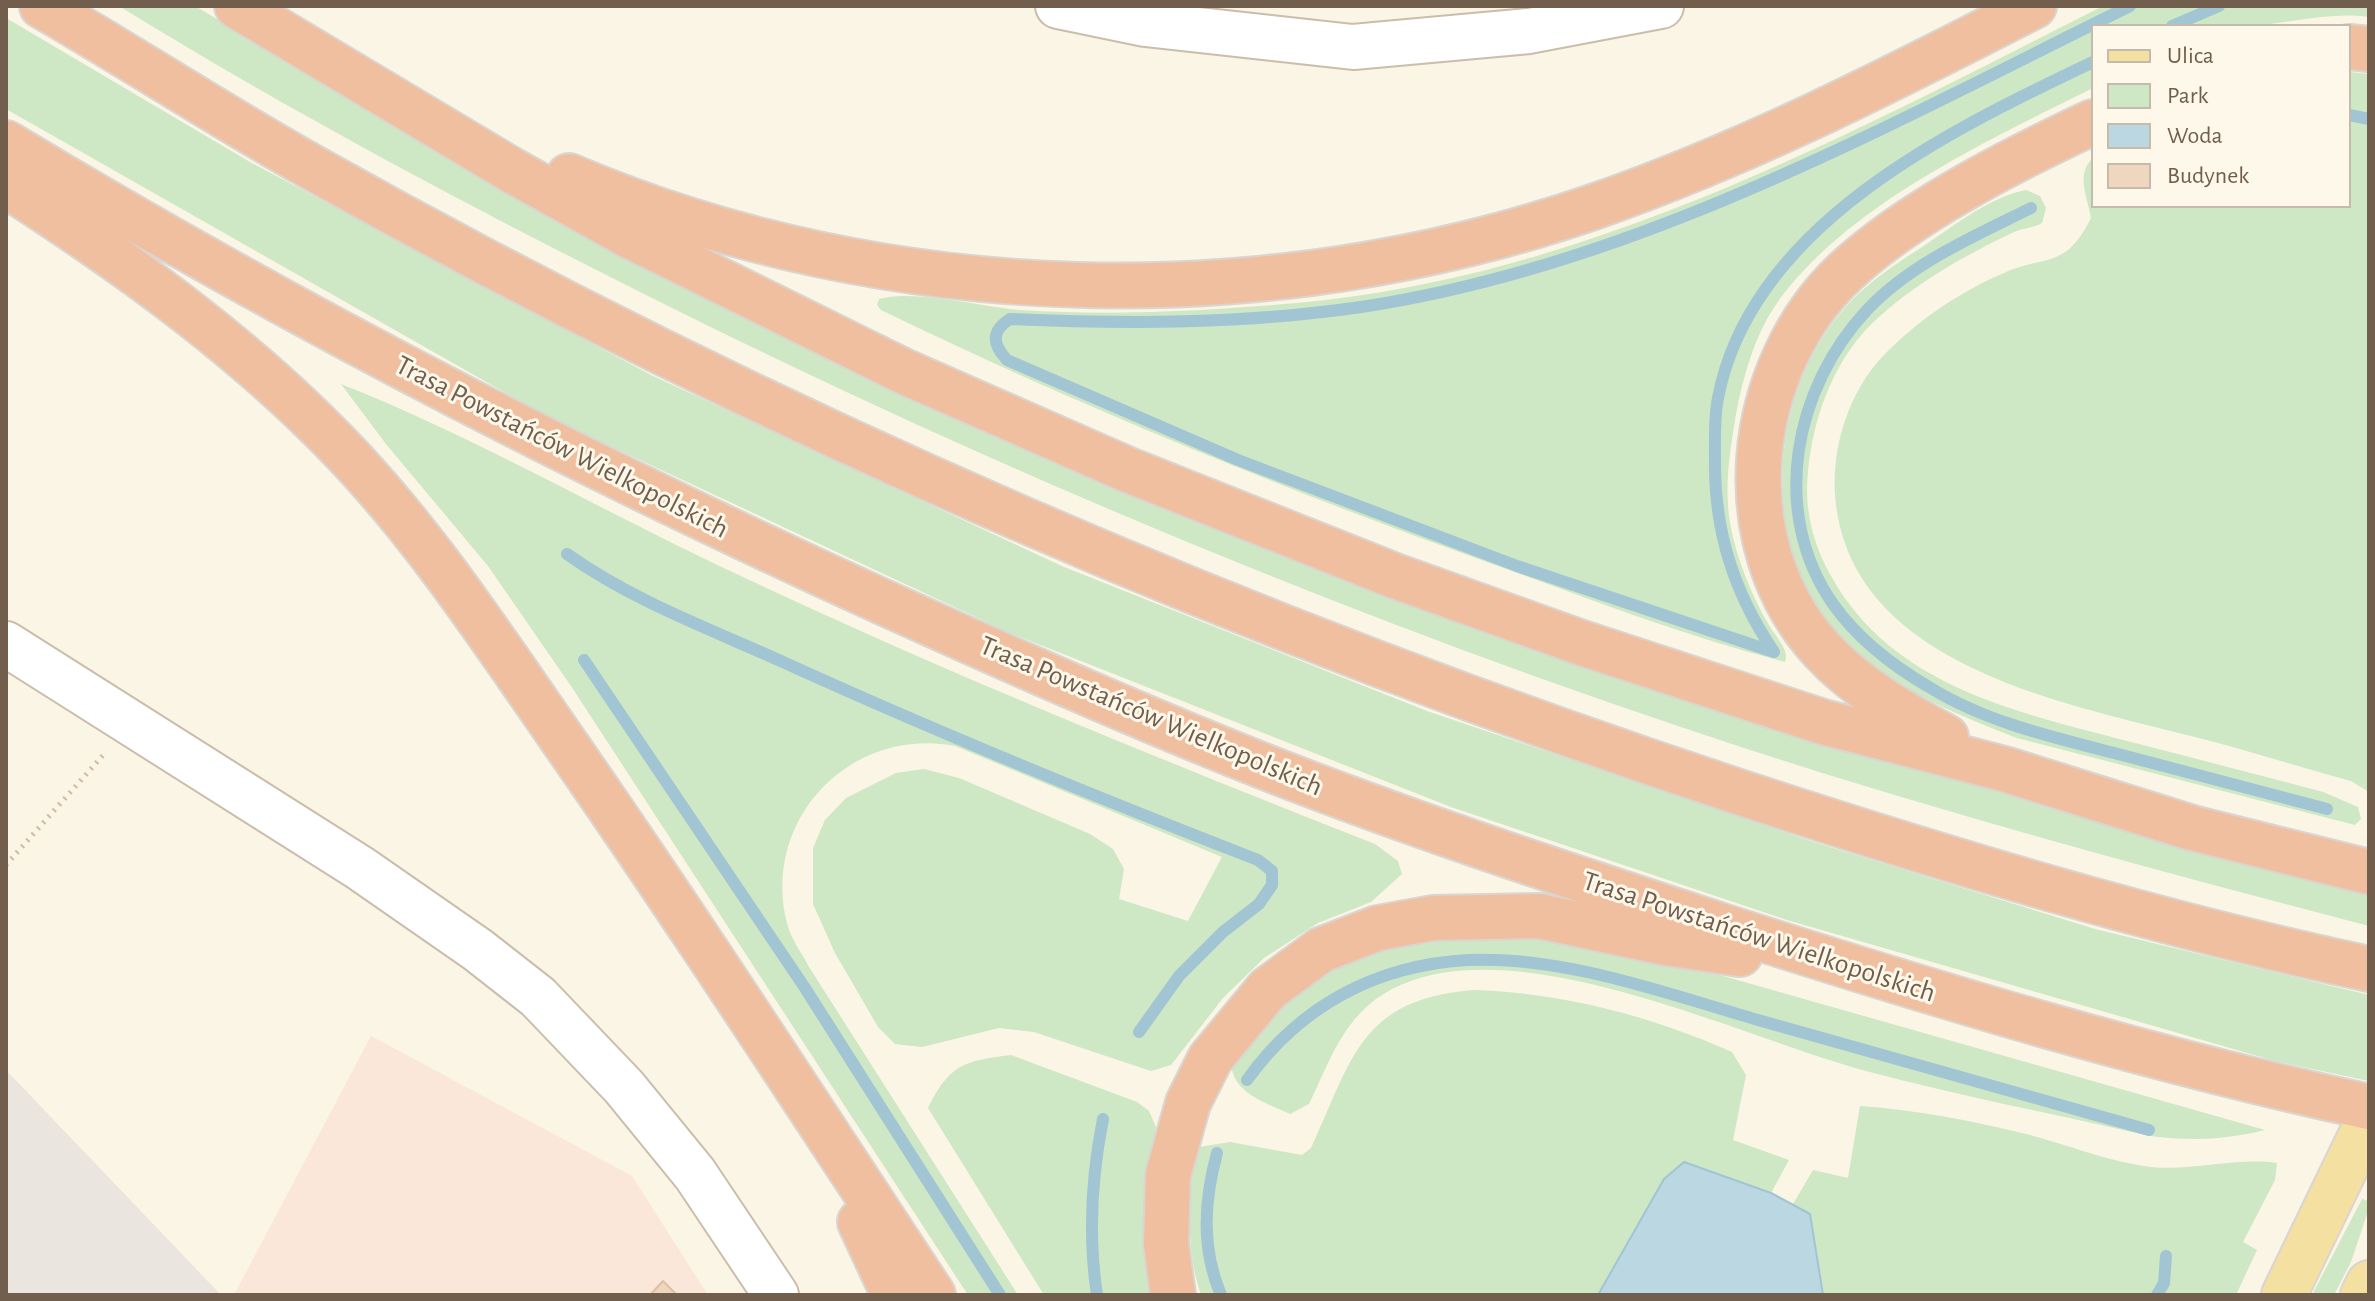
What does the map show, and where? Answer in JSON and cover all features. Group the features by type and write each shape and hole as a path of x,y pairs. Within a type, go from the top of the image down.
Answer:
{"highway":[{"path":"42,6 319,171 585,312 864,448 1097,550 1345,652 1607,748 1913,849 2294,953 2369,969"},
{"path":"237,6 513,171 628,235 903,371 1126,469 1395,576 1582,643 1823,722 2004,769 2192,828 2369,872"},
{"path":"312,50 534,161 610,193 754,239 920,271 1006,281 1099,285 1206,283 1310,273 1419,255 1593,207 1728,155 1834,107 2034,6"},
{"path":"2004,769 1898,710 1856,682 1821,649 1795,611 1772,565 1757,476 1762,425 1777,371 1804,320 1845,273 1890,236 1949,200 2048,143 2091,123"},
{"name":"Trasa Powstańców Wielkopolskich","path":"6,143 153,231 533,437 809,569 1045,675 1285,775 1561,874 1869,973 2255,1082 2369,1107"},
{"path":"6,185 105,249 228,343 326,432 409,526 463,597 680,907 933,1295"},
{"path":"1173,1295 1166,1243 1168,1175 1188,1103 1210,1059 1268,989 1321,950 1378,928 1433,918 1539,916 1666,943 1869,973"},
{"path":"811,1110 894,1295"}],"main road":[{"path":"2284,1295 2336,1194 2369,1119"},
{"path":"2363,1295 2369,1283"}],"street":[{"path":"1058,6 1145,24 1353,47 1529,31 1661,6"},
{"path":"6,644 360,868 538,997 624,1087 695,1174 776,1295"}],"path":[{"path":"6,865 131,723"}],"shaded area":[{"path":"371,1036 632,1176 708,1295 234,1295"},
{"path":"6,1070 221,1295 6,1295"}],"green space":[{"path":"119,6 195,6 386,119 1033,438 2369,886 2369,926 1977,819 1744,748 1464,650 1187,542 914,423 646,295 379,156"},
{"path":"2103,6 2369,6 2369,17 2308,18 2269,24 2091,24 2091,89 2008,130 1920,180 1838,238 1804,270 1775,306 1750,358 1736,414 1728,482 1730,523 1740,562 1756,601 1784,648 1785,662 1605,605 1263,478 956,346 881,310 877,305 879,299 910,296 1020,310 1158,312 1297,303 1404,288 1509,264 1612,232 1713,193 1910,103"},
{"path":"6,18 250,162 651,375 1064,567 1427,711 1814,842 2095,929 2369,995 2369,1081 2275,1061 1787,920 1451,807 1010,633 548,417 6,109"},
{"path":"2351,72 2369,74 2369,792 2351,781 2028,691 1971,667 1920,638 1878,600 1849,552 1835,494 1835,475 1840,437 1862,384 1884,355 1911,330 1956,298 2004,273 2054,258 2072,246 2091,218 2084,179 2091,160 2091,208 2351,208"},
{"path":"2026,190 2040,196 2046,208 2042,223 2014,232 1979,250 1910,292 1864,331 1839,367 1815,429 1807,486 1815,539 1831,576 1857,614 1889,645 1924,670 1964,690 2048,720 2323,792 2358,807 2361,819 2355,825 2017,738 1968,718 1920,696 1854,651 1836,632 1810,595 1793,553 1784,508 1783,463 1790,418 1804,374 1825,334 1853,299 1891,268 1982,207"},
{"path":"341,384 444,429 694,554 900,649 1375,844 1398,861 1402,874 1371,902 1318,923 1264,958 1223,998 1171,1065 1151,1071 1034,1032 999,1028 922,1047 895,1044 878,1027 835,953 813,904 813,848 825,820 846,798 896,773 924,769 959,778 1090,834 1113,849 1124,869 1119,899 1188,921 1222,857 955,746 917,744 881,751 849,766 822,788 801,816 788,849 782,885 787,923 809,967 1018,1295 968,1295 571,686 488,566 386,444"},
{"path":"1525,931 1681,964 2265,1130 2208,1139 2150,1136 1866,1071 1634,995 1571,980 1510,971 1454,971 1403,984 1384,994 1368,1005 1344,1034 1309,1104 1290,1114 1251,1095 1237,1081 1231,1061 1288,998 1313,979 1370,953 1400,945 1463,935"},
{"path":"1474,990 1574,1001 1638,1017 1732,1052 1746,1075 1733,1140 1789,1160 1771,1193 1684,1162 1664,1179 1598,1295 1201,1295 1190,1240 1193,1148 1230,1142 1302,1155 1311,1148 1351,1061 1383,1020 1406,1006 1436,996"},
{"path":"1011,1055 1137,1102 1149,1111 1156,1127 1143,1219 1153,1295 1044,1295 928,1108 944,1082 960,1067"},
{"path":"1860,1106 1924,1113 1988,1125 2143,1166 2177,1168 2244,1162 2277,1163 2275,1180 2243,1242 2257,1250 2236,1295 1823,1295 1810,1214 1793,1204 1813,1170 1848,1178"},
{"path":"2362,1199 2369,1201 2369,1208 2351,1262 2334,1295 2312,1295"}],"water":[{"path":"1684,1162 1771,1193 1810,1214 1823,1295 1598,1295 1664,1179"}],"building":[{"path":"663,1281 677,1295 650,1295"}],"waterway":[{"path":"2094,24 2130,6"},
{"path":"2177,24 2219,6"},
{"path":"2091,25 1851,144 1660,226 1562,260 1463,287 1317,313 1186,321 1010,319 999,328 996,343 1007,360 1238,460 1517,566 1774,652 1737,584 1718,511 1716,413 1738,337 1770,282 1813,234 1864,191 1920,153 1979,119 2091,63"},
{"path":"2351,115 2369,119"},
{"path":"2031,208 1944,252 1903,278 1867,310 1842,341 1822,376 1807,413 1799,452 1796,491 1801,530 1813,568 1833,604 1853,628 1889,660 1951,700 2047,736 2327,809"},
{"path":"567,554 618,586 700,626 960,740 1258,860 1272,871 1272,885 1259,904 1223,932 1179,976 1139,1032"},
{"path":"584,660 805,988 1000,1295"},
{"path":"1247,1080 1291,1031 1343,994 1402,970 1468,960 1504,960 1614,978 2149,1130"},
{"path":"1097,1295 1092,1251 1092,1207 1103,1119"},
{"path":"1217,1153 1209,1189 1207,1224 1210,1260 1221,1295"},
{"path":"2157,1295 2164,1283 2166,1256"}]}
